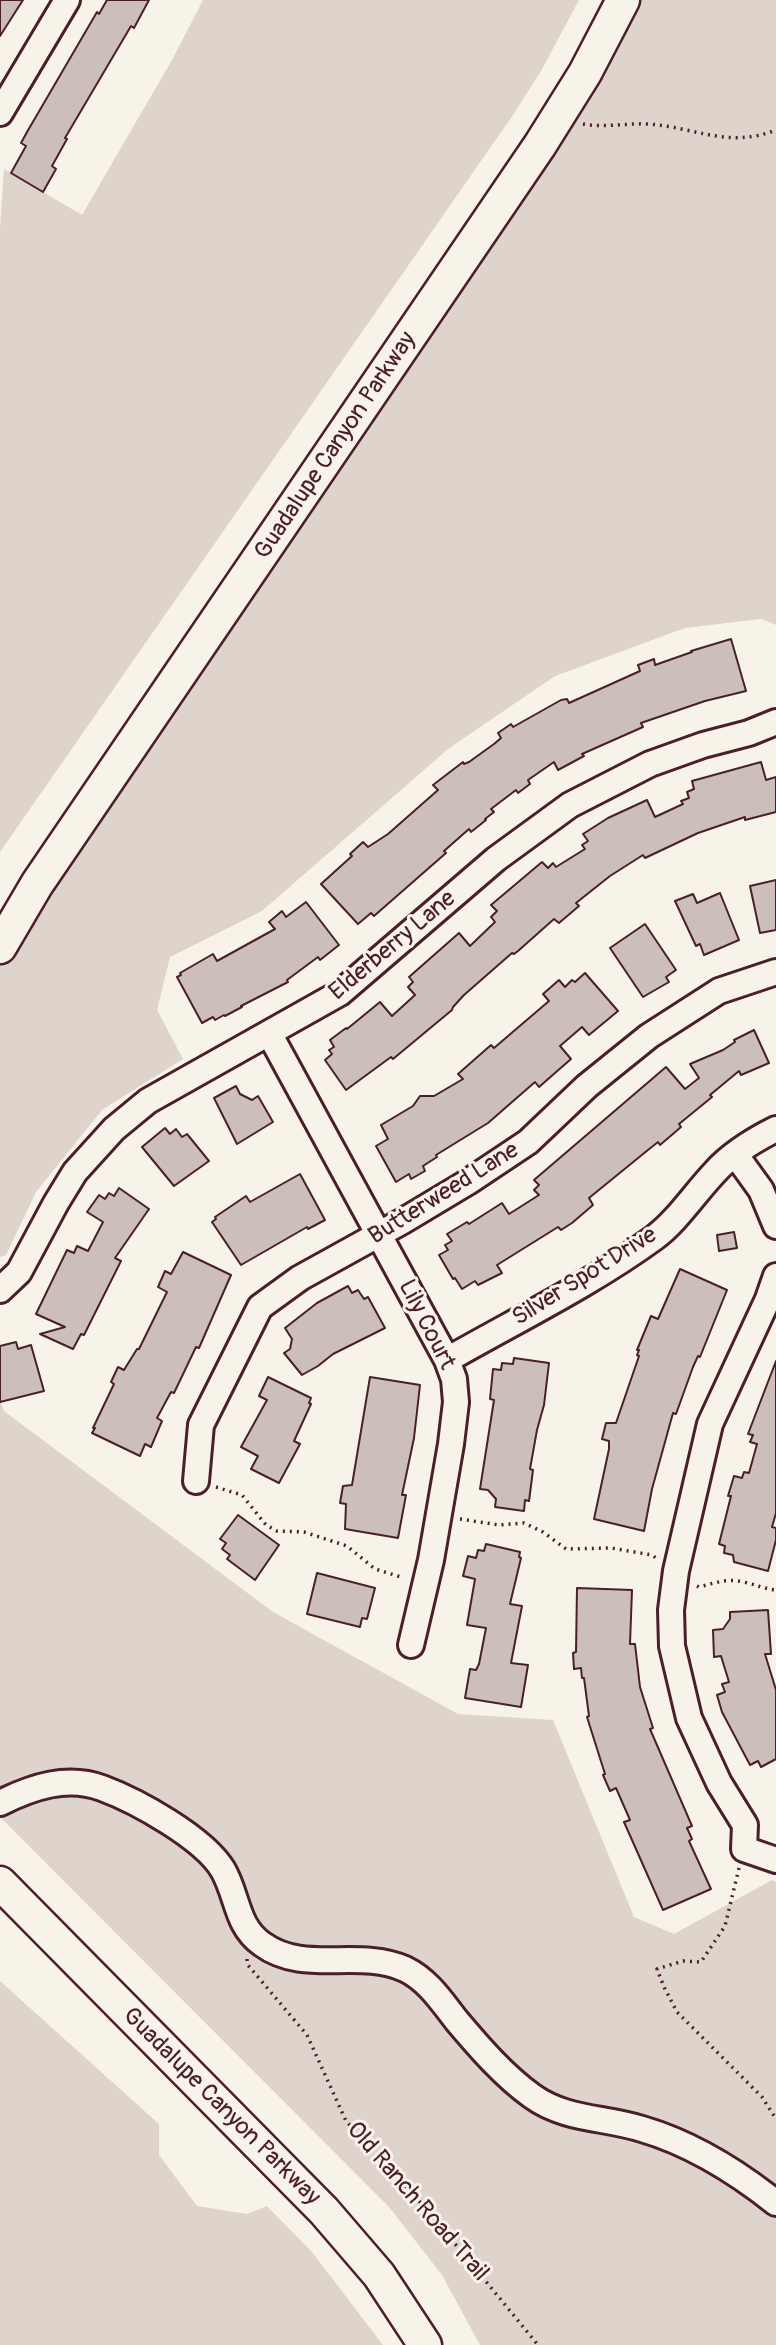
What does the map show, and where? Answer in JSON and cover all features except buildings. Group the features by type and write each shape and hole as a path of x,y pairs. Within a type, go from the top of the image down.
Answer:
{"main road":[{"name":"Guadalupe Canyon Parkway","path":"0,947 37,884 556,120 585,74 622,0"},
{"name":"Guadalupe Canyon Parkway","path":"0,929 37,884"},
{"name":"Guadalupe Canyon Parkway","path":"0,1883 324,2211 379,2275 425,2345"}],"street":[{"path":"0,113 67,0"},
{"name":"Elderberry Lane","path":"0,1290 19,1272 75,1172 114,1129 166,1090 340,993 504,852 570,805 649,764 703,745 762,729 776,722"},
{"name":"Butterweed Lane","path":"196,1481 201,1425 260,1307 300,1278 468,1182 528,1142 587,1086 649,1036 719,991 776,971"},
{"name":"Lily Court","path":"269,1033 447,1360 454,1379 456,1402 439,1516 411,1645"},
{"name":"Silver Spot Drive","path":"447,1360 595,1276 656,1237 716,1171 735,1154 776,1129"},
{"path":"735,1154 761,1190 776,1226"},
{"path":"776,1276 710,1424 676,1571 671,1610 677,1677 688,1718 719,1783 745,1825 744,1849 776,1860"},
{"path":"0,1803 43,1786 80,1783 99,1787 140,1806 211,1854 230,1884 240,1918 261,1944 294,1959 370,1959 390,1963 408,1971 423,1981 512,2079 544,2104 559,2112 642,2129 664,2137 724,2167 776,2203"}],"path":[{"path":"556,120 590,126 651,124 736,139 761,136 776,130"},
{"path":"196,1481 242,1495 266,1525 277,1531 304,1532 347,1546 375,1569 426,1585"},
{"path":"439,1516 499,1525 524,1522 566,1549 611,1548 652,1555 699,1587 725,1580 742,1581 776,1590"},
{"path":"744,1849 725,1926 701,1962 683,1961 657,1969 663,1987 677,2012 762,2097 776,2119"},
{"name":"Old Ranch Road Trail","path":"248,1931 247,1964 307,2035 346,2121 429,2212 538,2345"}],"shaded area":[{"path":"203,0 579,0 541,71 513,115 0,852 0,229 4,169 82,215 172,60"},
{"path":"623,0 776,0 776,625 761,619 685,628 555,676 448,749 262,911 170,957 157,1010 183,1059 102,1110 36,1192 6,1255 0,1257 0,947"},
{"path":"0,1400 4,1411 273,1612 458,1714 553,1720 634,1917 674,1934 772,1880 776,1882 776,2345 480,2345 442,2275 389,2207 0,1817"},
{"path":"0,1981 159,2124 159,2155 197,2206 247,2214 267,2206 312,2252 383,2345 0,2345"}]}
